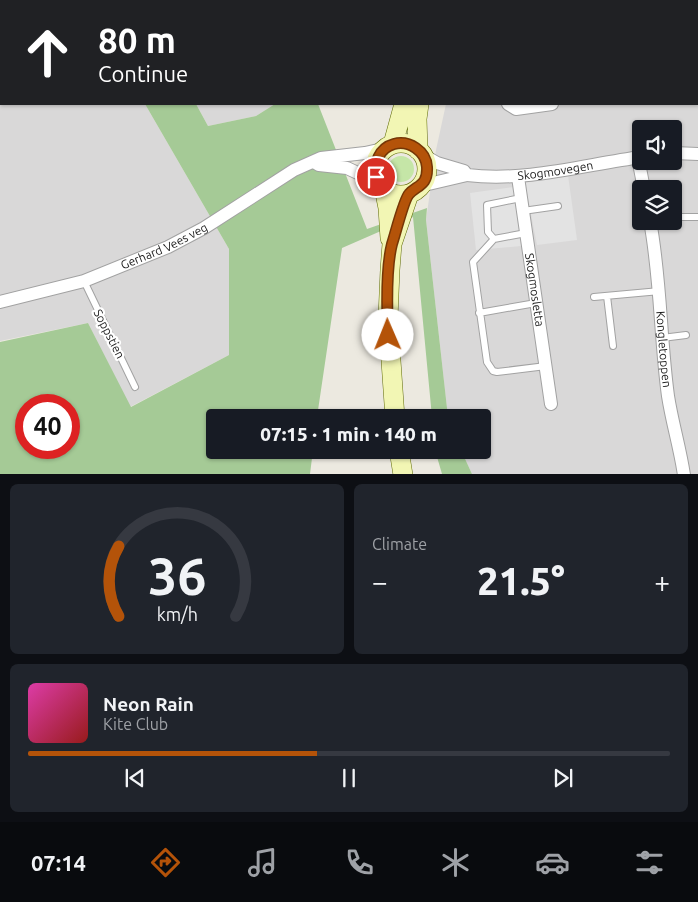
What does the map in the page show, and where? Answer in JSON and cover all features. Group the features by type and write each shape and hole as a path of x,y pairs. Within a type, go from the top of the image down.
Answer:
{"street":[{"path":"390,146 404,105"},
{"path":"392,244 427,167 420,152 417,119 419,105"},
{"path":"510,105 516,109 545,105"},
{"path":"394,409 388,318 392,244 382,186 376,177 376,164 382,152 390,146 406,144 420,152"},
{"name":"Gerhard Vees veg","path":"0,302 84,281 132,263 204,228 286,175 321,158 365,153 390,146"},
{"name":"Skogmovegen","path":"420,152 467,174"},
{"path":"682,153 698,154"},
{"name":"Skogmovegen","path":"415,190 467,174 518,176 570,171 632,159"},
{"path":"314,162 319,165 347,168 395,194 415,190"},
{"name":"Skogmosletta","path":"518,176 551,404"},
{"name":"Kongletoppen","path":"652,230 657,257 662,338 669,397 684,474"},
{"path":"400,459 403,474"}],"lane":[{"path":"494,239 488,232 487,205 521,198"},
{"path":"523,211 558,206"},
{"path":"682,217 698,217"},
{"path":"526,233 494,239 473,262 487,362 493,371 546,366"},
{"name":"Soppstien","path":"84,281 135,387"},
{"path":"594,297 660,291"},
{"path":"607,296 613,346"},
{"path":"480,314 536,304"},
{"path":"662,338 686,335"}],"shaded area":[{"path":"0,105 146,105 229,249 229,355 130,407 88,323 0,341"},
{"path":"197,105 273,105 256,116 208,126"},
{"path":"446,105 698,105 698,474 472,474 465,459 491,459 491,409 447,409 426,220 436,150"},
{"path":"568,175 577,240 537,245 525,183"},
{"path":"514,187 521,246 476,250 470,193"}],"green space":[{"path":"146,105 197,105 208,126 256,116 273,105 318,105 367,229 427,208 426,220 447,409 431,409 413,217 342,248 318,409 206,409 206,459 312,459 310,474 0,474 0,342 88,323 131,407 229,355 229,249"},
{"path":"401,156 410,160 414,169 410,178 401,182 392,178 388,169 392,160"},
{"path":"438,459 465,459 472,474 442,474"}],"route":[{"path":"376,177 375,171 378,158 392,144 399,143 412,146 426,160 427,167 424,180 420,186 409,194 392,244 388,335"}]}
